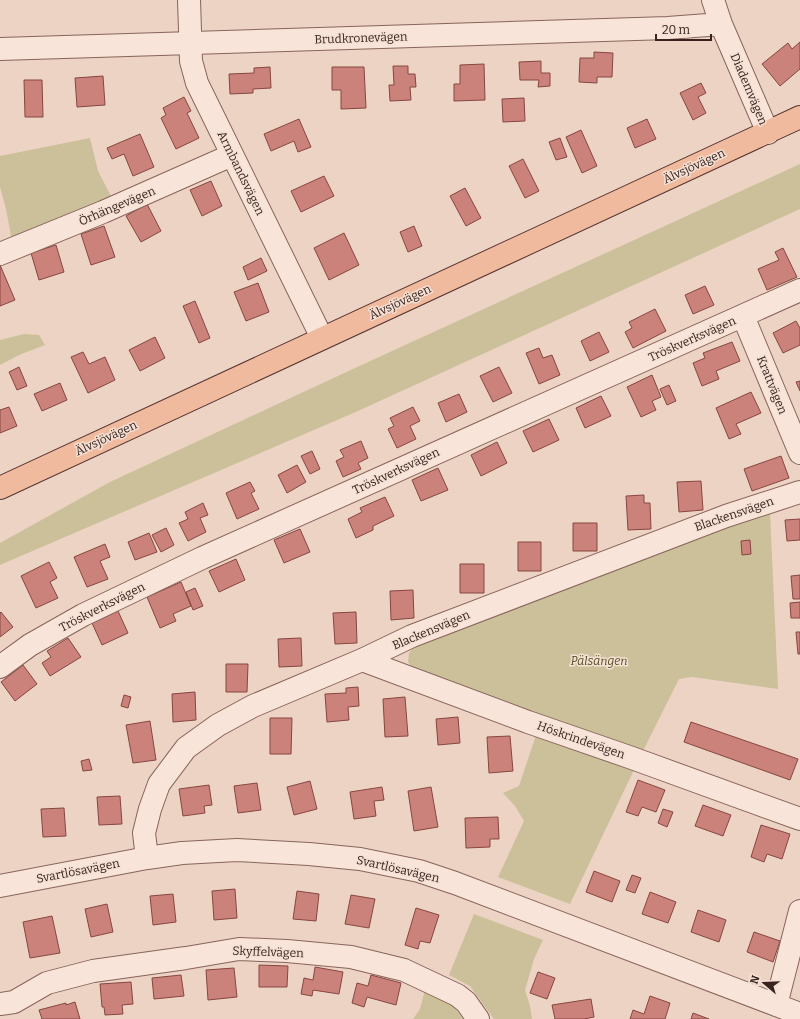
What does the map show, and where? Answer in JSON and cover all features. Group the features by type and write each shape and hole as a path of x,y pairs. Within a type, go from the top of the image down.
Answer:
{"main road":[{"name":"Älvsjövägen","path":"0,488 800,117"}],"street":[{"name":"Armbandsvägen","path":"189,0 191,61 197,83 322,338"},
{"name":"Diademvägen","path":"713,0 721,24 768,133"},
{"name":"Brudkronevägen","path":"0,49 668,28 721,24"},
{"name":"Örhängevägen","path":"0,254 103,212 232,155"},
{"name":"Tröskverksvägen","path":"0,667 30,645 83,615 195,562 800,290"},
{"name":"Krattvägen","path":"743,316 800,453"},
{"name":"Blackensvägen","path":"147,858 144,833 150,809 159,784 186,748 218,725 253,706 362,660 412,636 726,516 800,492"},
{"name":"Höskrindevägen","path":"362,660 528,722 639,760 800,819"},
{"name":"Svartlösavägen","path":"0,886 147,858 182,853 237,850 309,854 360,859 419,871 455,883 800,1014"},
{"path":"776,1005 800,911"},
{"name":"Skyffelvägen","path":"11,1008 47,983 93,971 239,949 287,951 351,957 404,970 457,995 466,1002 478,1019"}],"green space":[{"path":"90,138 98,171 113,200 12,241 0,187 0,156"},
{"path":"800,164 800,209 358,411 0,565 0,543 110,482"},
{"path":"24,334 39,335 45,345 19,355 0,365 0,340"},
{"name":"Pälsängen","path":"770,512 778,689 692,677 679,679 570,904 498,877 524,821 515,806 503,793 519,786 535,738 539,715 416,672 408,662 409,653 416,644 737,522"},
{"path":"474,914 543,940 534,959 525,990 532,1019 494,1019 470,986 449,975"},
{"path":"426,986 454,1007 463,1019 413,1019 420,1009"}],"building":[{"path":"800,42 800,69 780,86 762,64 788,43 792,49"},
{"path":"594,52 613,53 612,77 597,77 597,83 579,82 580,58 594,58"},
{"path":"541,61 541,73 550,73 550,86 538,87 539,80 520,80 519,62"},
{"path":"484,64 485,100 454,101 454,84 460,84 460,65"},
{"path":"393,66 408,66 408,74 415,74 416,87 410,87 411,100 390,101 389,85 394,85"},
{"path":"270,67 271,88 253,89 253,93 230,94 229,74 254,73 254,68"},
{"path":"332,67 364,67 366,108 341,109 341,90 332,90"},
{"path":"103,76 105,105 77,107 75,78"},
{"path":"24,80 42,80 43,117 25,117"},
{"path":"701,83 706,93 698,97 706,113 693,120 680,93"},
{"path":"184,97 191,111 187,113 199,138 176,149 161,118 166,115 163,108"},
{"path":"524,98 525,121 503,122 502,99"},
{"path":"299,119 311,147 298,152 294,141 271,151 264,134"},
{"path":"647,119 656,139 635,148 627,128"},
{"path":"581,130 597,166 582,173 566,137"},
{"path":"140,134 154,167 133,176 124,154 112,159 107,148"},
{"path":"560,138 567,157 556,160 549,142"},
{"path":"523,159 539,191 525,198 509,166"},
{"path":"324,176 334,196 301,212 291,191"},
{"path":"211,181 222,206 202,216 190,190"},
{"path":"465,188 481,218 466,226 450,196"},
{"path":"147,204 161,231 141,242 126,216"},
{"path":"104,226 115,257 91,265 81,234"},
{"path":"414,226 422,246 408,252 400,232"},
{"path":"344,233 359,265 329,280 314,248"},
{"path":"56,245 64,272 39,280 31,253"},
{"path":"783,248 797,277 767,290 758,269 779,260 775,252"},
{"path":"261,258 267,271 248,280 243,267"},
{"path":"0,265 15,300 0,306"},
{"path":"258,283 269,312 246,321 234,292"},
{"path":"705,286 714,305 693,314 685,295"},
{"path":"195,301 210,338 199,343 183,306"},
{"path":"655,309 666,331 633,348 625,332 632,328 629,322"},
{"path":"796,321 800,328 800,345 783,353 773,333"},
{"path":"599,332 609,352 590,361 581,341"},
{"path":"155,337 165,358 140,371 129,350"},
{"path":"732,342 740,361 716,371 719,379 702,386 693,363 705,358 703,353"},
{"path":"539,348 543,358 552,355 560,375 539,384 526,353"},
{"path":"83,352 89,364 105,357 115,380 88,393 71,357"},
{"path":"19,367 27,386 17,390 9,372"},
{"path":"499,367 512,393 493,402 480,376"},
{"path":"652,375 661,397 652,401 656,410 641,417 627,387"},
{"path":"800,381 800,391 796,382"},
{"path":"60,383 67,400 42,411 34,394"},
{"path":"669,385 676,401 667,405 660,389"},
{"path":"751,392 761,413 736,424 741,434 729,439 716,408"},
{"path":"459,394 467,412 446,422 438,403"},
{"path":"601,396 611,416 585,428 576,408"},
{"path":"9,407 17,426 0,433 0,410"},
{"path":"413,407 420,421 410,426 416,439 397,448 388,429 394,426 390,418"},
{"path":"549,419 559,440 533,452 523,431"},
{"path":"361,441 368,458 358,463 361,469 343,477 336,461 344,457 340,450"},
{"path":"497,442 507,463 481,476 471,455"},
{"path":"312,451 320,469 310,474 301,456"},
{"path":"781,456 789,478 752,491 744,469"},
{"path":"297,465 306,482 287,493 278,475"},
{"path":"438,468 448,490 421,501 412,480"},
{"path":"701,481 703,510 679,512 677,482"},
{"path":"250,482 255,491 251,493 259,509 237,519 226,493"},
{"path":"644,495 644,503 650,503 651,529 628,530 626,496"},
{"path":"385,497 394,516 373,526 373,530 356,538 348,519 362,512 360,508"},
{"path":"203,503 208,515 200,518 206,532 188,541 179,523 188,519 185,512"},
{"path":"800,519 800,540 787,541 785,520"},
{"path":"573,523 597,523 597,551 573,551"},
{"path":"166,528 174,545 161,552 152,535"},
{"path":"300,529 310,552 284,563 274,540"},
{"path":"149,533 157,552 135,560 128,542"},
{"path":"750,540 751,554 742,555 741,541"},
{"path":"518,542 541,542 541,571 518,571"},
{"path":"105,544 110,557 100,561 108,579 87,587 74,557"},
{"path":"236,559 245,580 219,592 209,571"},
{"path":"49,562 57,578 50,582 58,598 36,608 21,576"},
{"path":"460,564 484,564 484,593 460,593"},
{"path":"800,575 800,599 793,599 791,576"},
{"path":"181,582 191,606 173,614 176,621 160,628 147,597"},
{"path":"195,588 203,606 193,610 186,592"},
{"path":"413,590 414,618 391,620 390,591"},
{"path":"800,602 800,618 791,618 790,603"},
{"path":"118,611 128,633 102,645 92,623"},
{"path":"1,612 13,627 0,637 0,613"},
{"path":"356,612 357,643 335,644 333,613"},
{"path":"796,632 800,632 800,654 798,654"},
{"path":"68,638 81,657 50,676 42,663 51,657 47,651"},
{"path":"301,638 302,666 279,667 278,639"},
{"path":"226,664 248,664 247,692 226,692"},
{"path":"23,665 37,684 15,701 1,682"},
{"path":"358,687 359,706 348,707 349,720 327,722 325,694 346,693 346,688"},
{"path":"195,692 196,720 173,722 172,694"},
{"path":"124,695 131,697 128,708 121,706"},
{"path":"405,697 408,736 385,737 383,699"},
{"path":"458,717 460,743 438,745 436,719"},
{"path":"270,718 292,718 291,754 270,754"},
{"path":"150,721 156,760 133,763 126,725"},
{"path":"691,722 798,759 790,780 684,742"},
{"path":"510,736 513,771 489,773 487,737"},
{"path":"89,759 92,770 83,771 81,761"},
{"path":"638,780 665,790 656,812 642,807 638,816 626,812"},
{"path":"310,781 317,809 294,815 287,787"},
{"path":"257,783 261,810 238,813 234,786"},
{"path":"209,785 212,805 204,806 205,813 183,816 179,789"},
{"path":"382,787 384,800 374,801 376,816 354,819 350,792"},
{"path":"431,787 438,827 414,831 408,791"},
{"path":"120,796 122,824 99,825 97,797"},
{"path":"703,805 731,815 723,836 695,826"},
{"path":"64,808 66,836 43,837 41,809"},
{"path":"663,809 673,812 667,827 658,823"},
{"path":"498,817 499,839 490,839 490,847 466,848 465,818"},
{"path":"761,825 790,834 782,859 767,854 764,862 751,857"},
{"path":"594,871 620,881 612,902 586,892"},
{"path":"632,875 641,878 635,893 626,890"},
{"path":"235,889 237,918 214,920 212,891"},
{"path":"297,891 319,894 316,921 293,919"},
{"path":"650,892 676,902 668,923 642,914"},
{"path":"173,894 176,922 153,925 150,896"},
{"path":"351,895 375,899 369,928 345,924"},
{"path":"107,904 113,932 91,937 85,909"},
{"path":"416,908 439,915 430,943 420,941 418,949 405,945"},
{"path":"698,910 726,920 719,942 691,932"},
{"path":"52,916 60,953 30,958 23,922"},
{"path":"754,932 780,941 773,962 747,952"},
{"path":"259,965 288,966 287,987 259,987"},
{"path":"315,967 343,972 339,994 313,990 312,996 301,994 304,978 313,980"},
{"path":"234,968 237,997 208,1000 206,970"},
{"path":"538,972 555,978 547,999 530,993"},
{"path":"181,975 184,996 154,999 152,978"},
{"path":"371,975 401,983 396,1005 367,997 364,1007 352,1003 357,983 368,986"},
{"path":"131,982 133,1004 122,1005 123,1014 105,1015 104,1007 102,1007 100,984"},
{"path":"650,996 670,1003 665,1019 630,1019 633,1010 644,1014"},
{"path":"591,999 594,1017 584,1019 555,1019 552,1005"},
{"path":"75,1002 80,1019 42,1019 39,1010"},
{"path":"693,1013 709,1019 691,1019"}]}
